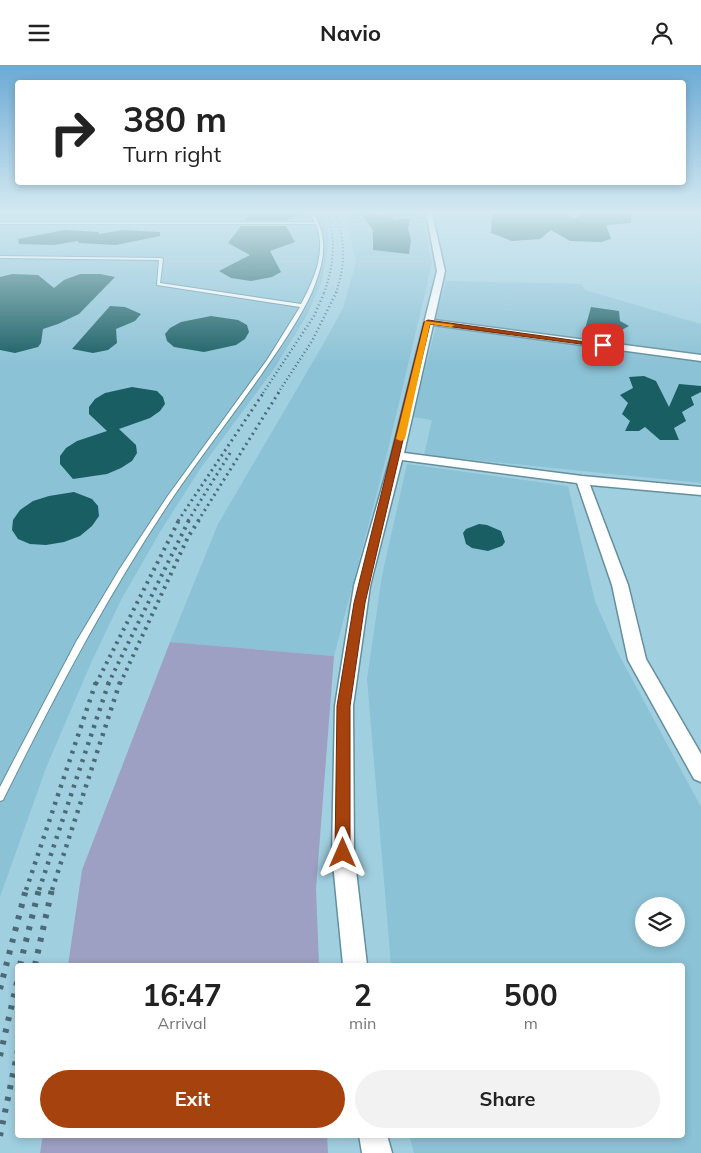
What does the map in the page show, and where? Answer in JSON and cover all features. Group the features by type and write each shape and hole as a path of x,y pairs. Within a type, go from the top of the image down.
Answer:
{"street":[{"path":"355,963 343,853 344,706 362,586 397,456 441,271 440,264"},
{"path":"428,322 701,358"},
{"path":"397,456 582,480 701,491"},
{"path":"582,480 620,585 637,660 701,773"},
{"path":"374,1138 376,1153"}],"lane":[{"path":"160,264 158,284 303,306"},
{"path":"0,797 52,692 107,593 169,498 258,375 303,306 320,264"}],"shaded area":[{"path":"0,264 325,264 322,280 307,315 274,369 200,469 160,532 121,600 91,663 46,768 0,897"},
{"path":"355,264 432,264 386,458 334,656 170,642 218,524 343,308"},
{"path":"446,281 582,284 585,290 701,324 701,355 435,319"},
{"path":"436,326 701,362 701,483 424,455 432,420 413,417"},
{"path":"407,464 568,486 595,601 617,651 701,807 701,1153 414,1153 410,1138 685,1138 685,963 391,963 367,679 382,576"},
{"path":"170,642 334,656 316,889 319,963 68,963 82,870"},
{"path":"42,1138 327,1138 328,1153 40,1153"}],"building":[{"path":"233,264 277,264 281,272 272,277 251,281 231,278 219,271"},
{"path":"12,274 38,275 54,288 64,280 80,274 100,274 115,277 79,314 43,329 41,343 38,347 15,353 0,350 0,277"},
{"path":"110,306 125,307 141,314 135,321 116,329 117,343 108,350 93,353 72,349"},
{"path":"591,307 619,311 620,321 629,326 616,333 585,329"},
{"path":"211,316 238,320 247,325 249,332 245,339 236,345 204,352 174,347 167,341 165,334 170,328 181,322"},
{"path":"644,376 656,381 669,407 679,384 701,386 701,392 691,397 694,405 682,412 686,421 674,428 679,440 660,440 645,427 639,431 625,431 630,421 622,414 628,403 620,395 633,388 629,377"},
{"path":"132,387 157,391 163,397 165,404 160,411 150,418 119,429 136,445 137,453 132,461 107,474 73,479 60,464 60,456 66,448 77,441 107,431 89,414 89,407 95,399 105,393"},
{"path":"74,492 92,499 98,506 99,516 92,526 80,536 64,542 46,545 30,544 18,539 12,530 13,520 20,510 33,501"},
{"path":"479,524 501,531 505,542 502,546 488,551 472,548 466,544 463,533 466,529"}],"railway":[{"path":"324,293 332,264"},
{"path":"336,293 343,264"},
{"path":"263,393 314,316 325,291"},
{"path":"278,393 312,341 336,293"},
{"path":"178,521 264,392"},
{"path":"198,521 279,392"},
{"path":"188,521 232,450"},
{"path":"96,684 179,520"},
{"path":"108,684 189,520"},
{"path":"120,684 188,537 199,520"},
{"path":"26,890 96,682"},
{"path":"39,890 109,682"},
{"path":"52,890 120,682"},
{"path":"0,989 26,889"},
{"path":"20,963 39,889"},
{"path":"35,963 52,889"},
{"path":"0,1056 15,991"},
{"path":"0,1136 15,1064"}],"slow traffic":[{"path":"401,439 428,322 451,325"}],"route":[{"path":"343,853 344,706 362,586 397,456 428,322 603,345"}]}
